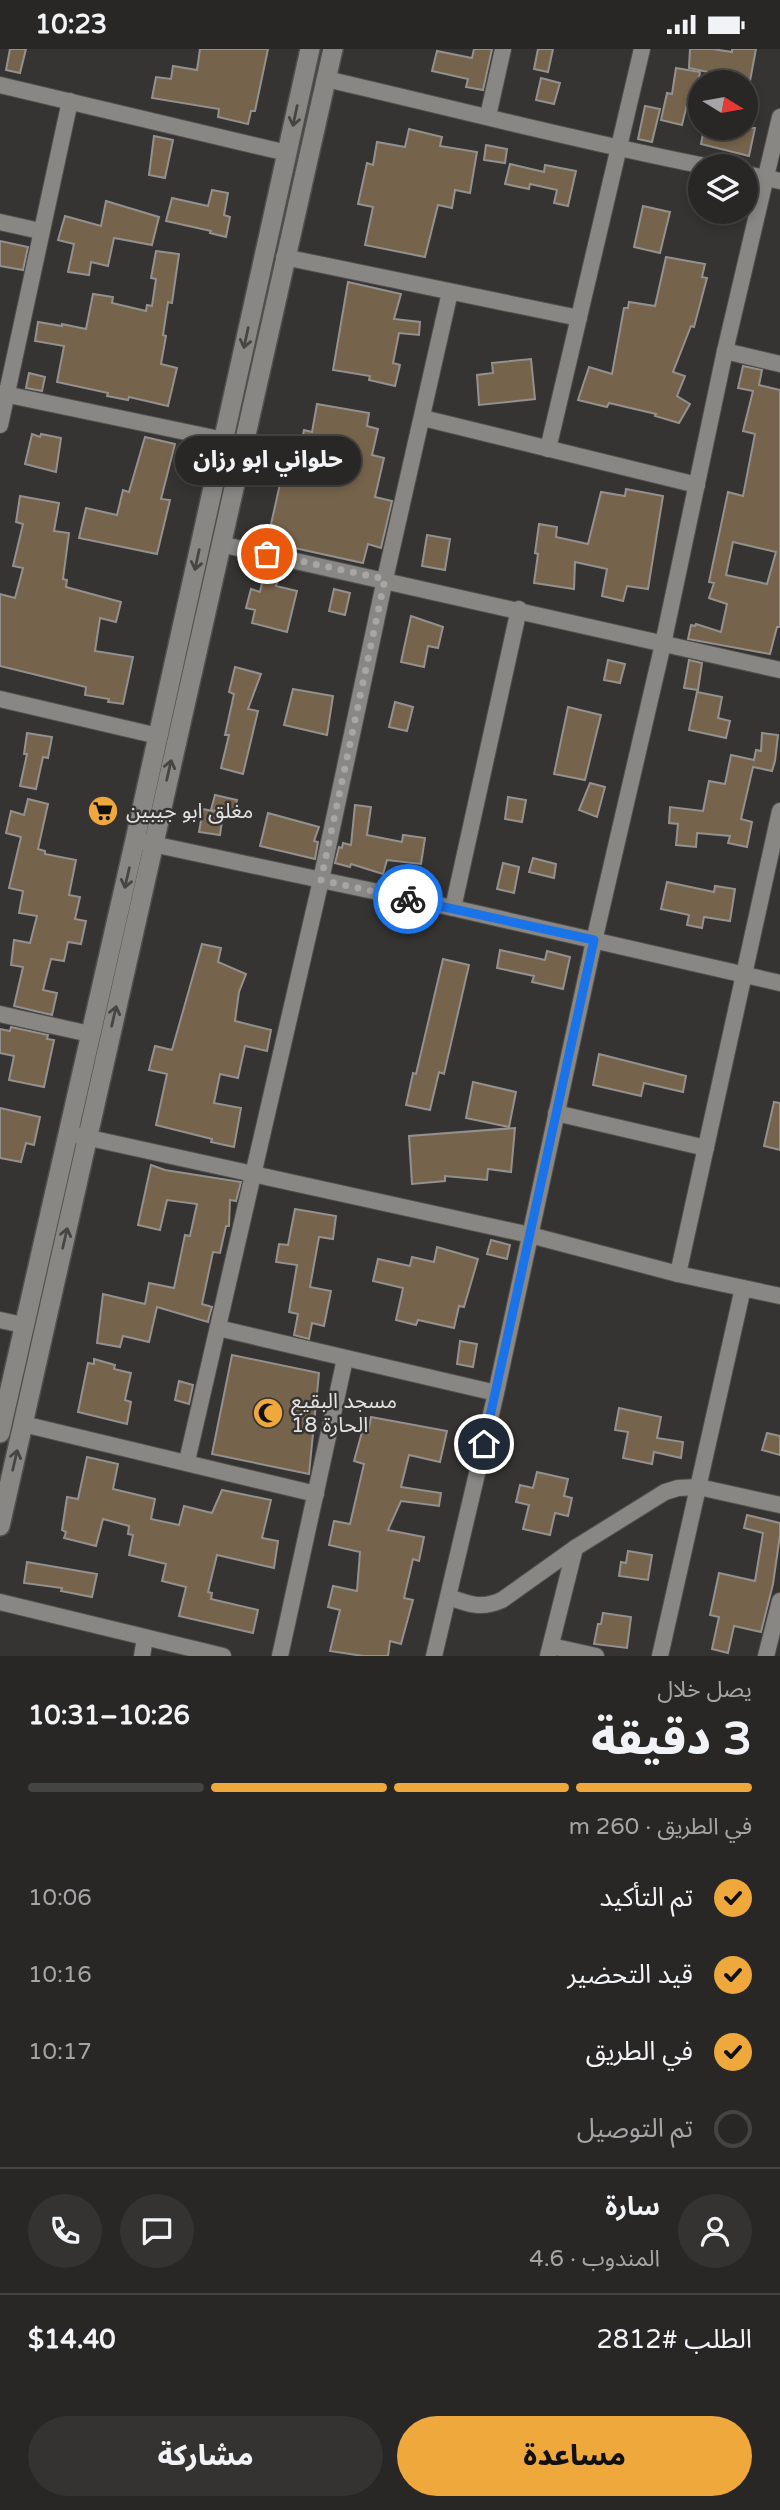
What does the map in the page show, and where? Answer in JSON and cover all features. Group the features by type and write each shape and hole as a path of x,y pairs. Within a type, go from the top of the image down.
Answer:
{"main road":[{"path":"0,1527 87,1137 144,842 158,736 310,49"},
{"path":"0,1433 90,1034 144,842 220,544 332,49"}],"street":[{"path":"488,116 503,49"},
{"path":"548,449 642,49"},
{"path":"326,79 619,149 688,163"},
{"path":"0,85 287,153"},
{"path":"0,425 3,394 70,101"},
{"path":"434,1656 496,1393 594,940 663,644 725,351 773,180 780,117"},
{"path":"0,222 40,231"},
{"path":"284,257 579,319"},
{"path":"187,1461 321,880 450,292"},
{"path":"725,351 780,363"},
{"path":"3,394 224,440"},
{"path":"423,418 697,485"},
{"path":"220,544 519,609 780,670"},
{"path":"453,908 519,609"},
{"path":"0,699 158,736"},
{"path":"678,1274 780,811"},
{"path":"144,842 453,908 780,983"},
{"path":"0,1014 90,1034"},
{"path":"556,1113 706,1148"},
{"path":"68,1133 530,1235 678,1274 780,1296"},
{"path":"660,1656 743,1288"},
{"path":"0,1320 23,1325"},
{"path":"218,1328 496,1393"},
{"path":"280,1656 345,1359"},
{"path":"23,1424 316,1493"},
{"path":"449,1597 471,1606 488,1607 575,1548 665,1492 678,1488 699,1487 780,1505"},
{"path":"575,1548 550,1651 596,1656"},
{"path":"766,1656 780,1601"},
{"path":"0,1602 223,1656"},
{"path":"142,1656 145,1638"}],"building":[{"path":"10,49 26,49 20,73 6,70"},
{"path":"200,49 268,49 255,111 251,111 248,124 218,117 219,109 152,98 156,77 171,79 173,66 197,70"},
{"path":"474,49 492,49 483,90 466,87 468,79 432,71 437,51 472,58"},
{"path":"538,49 553,49 548,72 534,69"},
{"path":"690,49 732,52 732,49 756,49 752,70 689,68"},
{"path":"676,68 688,70 688,100 682,125 661,120 667,93 672,94"},
{"path":"541,78 560,83 554,104 536,100"},
{"path":"645,106 660,109 652,142 638,139"},
{"path":"409,129 442,137 440,146 477,152 470,193 455,190 452,208 438,205 425,257 365,245 373,207 358,204 367,163 373,165 377,142 405,147"},
{"path":"154,136 173,140 165,178 149,175"},
{"path":"702,140 752,140 749,154 701,144"},
{"path":"486,145 507,149 505,163 484,160"},
{"path":"510,164 544,172 545,165 576,171 568,206 554,203 557,190 530,184 529,189 505,184"},
{"path":"212,190 228,193 224,215 230,217 226,237 166,221 172,198 208,206"},
{"path":"106,201 159,217 152,245 114,238 108,266 91,262 89,275 68,272 74,244 58,240 65,216 101,226"},
{"path":"643,206 670,212 660,253 634,247"},
{"path":"0,241 28,247 23,270 0,266"},
{"path":"156,251 179,254 172,303 168,302 163,335 166,336 161,364 177,368 168,406 129,397 128,400 107,396 108,393 57,382 64,346 35,341 38,322 86,329 93,294 113,297 112,303 146,311 147,305 152,306 156,279 151,278"},
{"path":"666,257 705,264 702,277 707,278 694,327 691,326 673,372 685,376 677,396 690,404 679,423 655,416 656,414 609,403 607,407 578,400 589,367 612,374 624,308 628,308 629,302 655,306"},
{"path":"348,282 401,294 394,319 420,322 419,335 399,333 393,363 400,365 395,386 369,380 370,376 333,370"},
{"path":"531,359 535,399 479,405 477,375 493,373 492,363"},
{"path":"743,366 762,370 759,385 780,390 780,627 777,627 770,654 688,639 691,625 696,624 721,632 727,604 709,598 714,583 709,582 728,492 743,496 755,434 743,431 753,391 738,388","holes":["733,542 776,552 767,584 726,575"]},
{"path":"29,373 45,377 42,391 26,388"},
{"path":"317,404 369,413 367,426 378,429 372,455 384,458 375,497 392,501 381,548 368,544 363,563 267,542 280,484 292,486 304,430 312,432"},
{"path":"32,434 61,438 56,472 25,464"},
{"path":"145,437 175,444 161,499 170,500 157,554 79,538 86,508 117,515 123,490 129,492"},
{"path":"626,489 663,496 648,589 627,586 623,601 602,596 607,569 575,562 574,589 534,583 539,524 557,527 556,537 588,544 601,492 625,496"},
{"path":"20,496 59,503 54,531 69,533 63,579 67,580 66,587 121,602 116,622 100,618 95,651 133,657 123,704 85,695 86,687 0,666 0,594 15,598 23,568 13,566 23,524 16,522"},
{"path":"427,535 450,539 445,570 422,566"},
{"path":"266,565 281,568 276,586 297,591 287,632 252,623 255,610 246,608 251,589 260,592"},
{"path":"334,589 350,593 345,615 329,611"},
{"path":"411,616 443,627 438,648 428,646 424,667 401,662"},
{"path":"608,660 625,664 620,683 604,680"},
{"path":"689,660 702,663 698,690 684,688"},
{"path":"235,667 261,674 248,709 258,711 243,774 221,768 229,735 225,735 234,694 229,692"},
{"path":"293,689 333,696 327,735 284,725"},
{"path":"697,692 722,697 718,718 730,721 726,738 689,730"},
{"path":"395,702 413,707 407,731 389,727"},
{"path":"568,707 601,715 585,780 554,774"},
{"path":"27,733 52,737 48,758 43,757 36,789 20,786 27,754 24,754"},
{"path":"762,733 778,735 775,761 772,771 753,767 741,819 752,822 747,847 728,843 730,836 697,833 696,847 676,845 678,824 669,823 670,807 703,811 709,781 725,784 731,755 754,760 756,750 761,751"},
{"path":"590,783 605,787 597,817 579,810"},
{"path":"215,795 237,800 234,815 211,810"},
{"path":"508,797 526,800 522,822 505,819"},
{"path":"28,799 48,804 38,849 45,851 45,854 76,860 69,895 80,897 75,919 86,921 81,944 68,942 64,961 51,959 43,990 57,993 52,1015 14,1006 23,967 11,965 14,940 30,943 37,916 19,913 23,891 9,888 21,837 6,833 11,811 24,815"},
{"path":"355,805 371,807 367,835 402,842 403,835 425,838 421,864 387,860 383,874 351,864 350,867 335,863 339,847 342,848 343,843 351,845"},
{"path":"203,809 223,813 220,835 199,832"},
{"path":"268,813 319,827 314,841 318,842 315,859 260,846"},
{"path":"533,858 556,864 554,878 529,872"},
{"path":"503,863 519,867 514,893 497,889"},
{"path":"667,882 714,892 715,886 735,889 730,921 704,917 702,928 687,925 689,915 661,909"},
{"path":"202,944 221,948 218,962 246,974 239,992 235,1021 271,1030 267,1051 245,1046 238,1078 220,1074 214,1103 241,1108 234,1147 156,1125 167,1074 149,1070 155,1046 172,1050"},
{"path":"500,950 545,960 547,951 570,957 563,989 532,982 534,976 497,968"},
{"path":"443,959 469,965 444,1074 439,1072 430,1110 406,1105"},
{"path":"11,1027 48,1035 47,1039 54,1040 44,1087 9,1080 14,1056 0,1053 0,1029 10,1031"},
{"path":"599,1054 686,1076 683,1092 644,1083 641,1096 593,1085"},
{"path":"473,1082 516,1092 509,1127 466,1118"},
{"path":"774,1102 780,1103 780,1150 764,1146"},
{"path":"0,1108 40,1117 34,1145 26,1143 21,1162 0,1158"},
{"path":"515,1128 511,1172 488,1169 487,1180 445,1176 445,1181 412,1184 409,1136"},
{"path":"151,1165 165,1170 241,1182 236,1201 230,1200 229,1226 226,1226 220,1253 213,1252 202,1304 212,1307 208,1322 157,1307 149,1342 123,1336 120,1347 97,1343 103,1294 145,1304 149,1283 174,1288 185,1235 190,1236 197,1204 167,1200 160,1230 138,1225"},
{"path":"295,1209 336,1216 333,1239 319,1237 310,1287 331,1291 324,1326 312,1323 309,1339 294,1335 298,1314 289,1312 297,1265 276,1262 279,1244 288,1245"},
{"path":"491,1240 510,1245 507,1259 487,1254"},
{"path":"437,1247 478,1259 464,1307 459,1306 454,1328 418,1320 416,1325 396,1320 403,1288 373,1281 378,1259 410,1266 412,1257 434,1262"},
{"path":"460,1341 477,1344 473,1367 457,1364"},
{"name":"مسجد البقيع الحارة 18","path":"232,1355 319,1373 309,1474 212,1454"},
{"path":"94,1359 115,1365 114,1369 131,1373 125,1400 131,1402 127,1424 78,1412 88,1363 94,1364"},
{"path":"179,1381 193,1385 189,1404 175,1400"},
{"path":"619,1408 661,1417 657,1438 683,1442 681,1458 654,1452 652,1464 623,1458 628,1432 615,1430"},
{"path":"371,1417 447,1431 440,1462 409,1455 401,1487 441,1493 439,1506 401,1501 388,1530 424,1537 419,1561 413,1559 404,1598 413,1600 401,1644 390,1641 388,1656 363,1656 330,1651 340,1610 328,1607 333,1586 357,1591 360,1552 329,1545 334,1521 350,1524 364,1464 354,1461 362,1432 368,1434"},
{"path":"767,1433 780,1436 780,1455 762,1450"},
{"path":"87,1457 118,1464 113,1489 155,1499 151,1519 179,1525 184,1506 212,1513 222,1490 271,1500 262,1538 278,1541 274,1568 217,1555 208,1592 212,1593 211,1599 258,1610 253,1633 179,1616 186,1587 162,1581 166,1564 129,1555 133,1535 128,1534 129,1526 103,1519 96,1546 64,1538 66,1532 62,1530 67,1497 78,1499"},
{"path":"537,1472 568,1479 564,1496 572,1498 568,1516 555,1513 550,1535 523,1529 529,1505 516,1502 520,1485 533,1488"},
{"path":"747,1515 780,1523 780,1535 773,1584 761,1632 734,1626 728,1653 712,1649 719,1617 710,1615 719,1573 755,1581 763,1533 744,1528"},
{"path":"628,1551 652,1555 648,1580 619,1576 621,1562 626,1563"},
{"path":"27,1562 97,1574 92,1597 61,1591 62,1588 24,1583"},
{"path":"603,1613 631,1617 627,1648 594,1644"}],"way so far":[{"path":"267,554 385,579 321,880 408,899"}],"place":[{"name":"حلواني ابو رزان","path":"267,554"},
{"name":"مغلق ابو جيبين","path":"103,811"},
{"name":"مسجد البقيع الحارة 18","path":"268,1413"}],"route":[{"path":"408,899 594,940 484,1444"}]}
